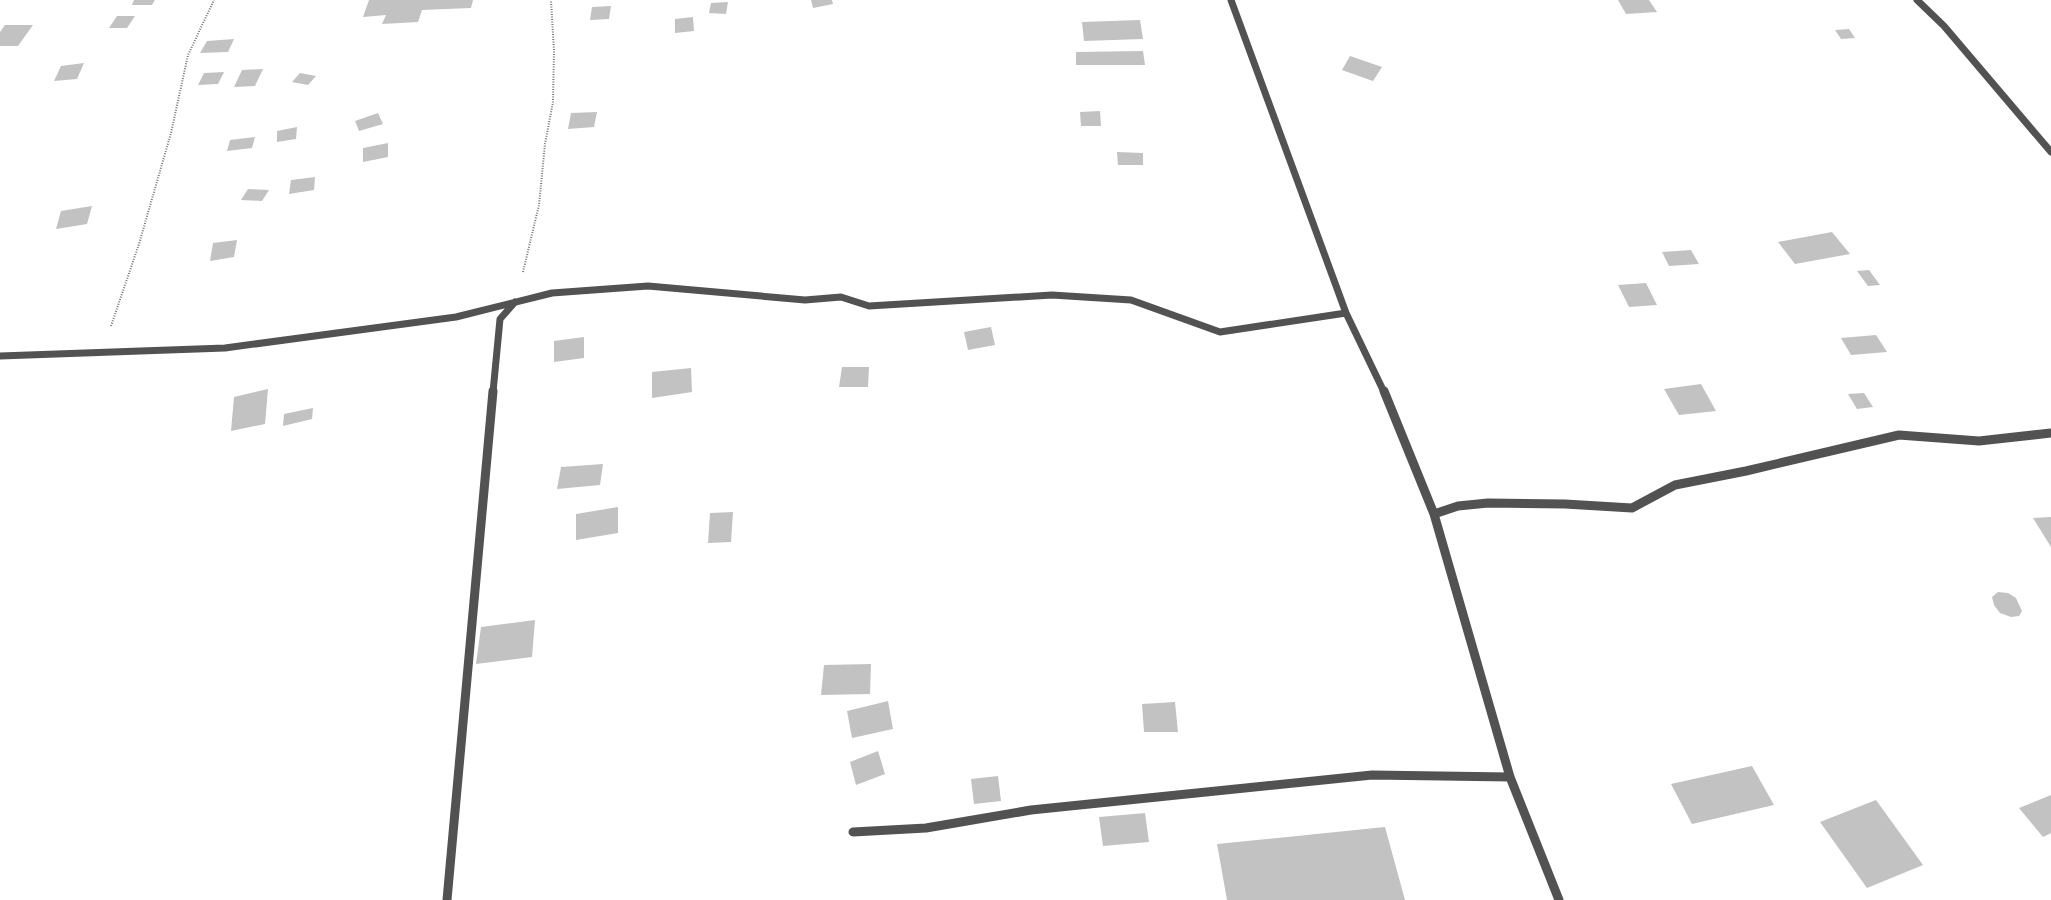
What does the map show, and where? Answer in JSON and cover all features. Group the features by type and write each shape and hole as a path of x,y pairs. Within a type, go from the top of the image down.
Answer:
{"street":[{"path":"1231,0 1346,313 1386,396 1434,514 1510,778 1559,900"},
{"path":"1917,0 1944,26 2051,152"},
{"path":"0,356 225,348 456,316 552,293 648,286 805,300 841,297 869,306 1052,295 1131,300 1220,332 1346,313"},
{"path":"446,900 500,319 516,302"},
{"path":"1434,514 1458,506 1488,503 1565,504 1632,508 1676,485 1746,471 1899,435 1979,442 2051,433"},
{"path":"853,832 926,828 1031,810 1372,775 1510,778"}],"path":[{"path":"102,352 139,244 171,133 188,55 214,0"},
{"path":"516,302 539,205 545,144 553,102 554,51 551,0"}],"building":[{"path":"134,0 155,0 152,5 132,5"},
{"path":"369,0 473,0 471,8 422,10 418,22 382,24 386,15 363,17"},
{"path":"811,0 832,0 833,4 813,8"},
{"path":"1618,0 1649,0 1657,12 1626,14"},
{"path":"728,2 726,14 709,13 711,3"},
{"path":"611,6 609,19 590,20 592,7"},
{"path":"117,16 135,16 127,28 109,28"},
{"path":"693,17 694,31 675,33 675,19"},
{"path":"1140,20 1143,39 1084,41 1082,22"},
{"path":"5,25 33,25 18,46 0,46 0,32"},
{"path":"1849,29 1855,38 1841,39 1835,30"},
{"path":"234,39 228,52 200,53 207,41"},
{"path":"1143,51 1145,65 1076,65 1076,52"},
{"path":"1350,56 1382,67 1373,81 1342,70"},
{"path":"84,63 77,79 54,81 61,66"},
{"path":"263,69 255,86 234,87 242,70"},
{"path":"224,72 218,84 198,85 204,73"},
{"path":"300,73 316,76 308,85 292,82"},
{"path":"1100,111 1101,126 1081,126 1080,112"},
{"path":"597,112 594,127 568,129 571,113"},
{"path":"378,113 383,124 359,131 355,121"},
{"path":"297,127 296,139 277,142 277,131"},
{"path":"255,137 252,148 227,151 230,140"},
{"path":"388,143 388,157 363,162 363,148"},
{"path":"1117,152 1143,153 1143,165 1118,165"},
{"path":"315,177 314,190 289,194 291,180"},
{"path":"248,189 269,190 262,201 241,200"},
{"path":"92,206 87,224 56,229 61,211"},
{"path":"1832,232 1850,254 1795,264 1778,242"},
{"path":"237,240 234,257 210,261 213,243"},
{"path":"1691,250 1699,264 1669,266 1662,252"},
{"path":"1869,270 1880,285 1868,286 1857,271"},
{"path":"1646,283 1657,305 1629,307 1618,285"},
{"path":"991,327 995,345 968,350 964,332"},
{"path":"1876,335 1887,352 1851,355 1841,338"},
{"path":"584,337 584,358 554,362 554,341"},
{"path":"842,367 869,367 868,387 839,387"},
{"path":"691,368 692,392 652,398 652,372"},
{"path":"1701,384 1716,411 1679,415 1664,389"},
{"path":"268,389 265,424 231,431 234,397"},
{"path":"1864,393 1873,407 1857,409 1848,394"},
{"path":"313,408 312,419 283,426 284,414"},
{"path":"603,464 600,485 557,489 561,467"},
{"path":"618,507 618,533 576,540 576,514"},
{"path":"733,512 731,542 708,543 710,513"},
{"path":"2051,517 2051,547 2033,518"},
{"path":"1998,592 2008,593 2016,598 2022,611 2019,616 2011,617 2000,613 1994,605 1992,597"},
{"path":"535,620 532,657 476,664 481,627"},
{"path":"871,664 870,694 821,695 824,665"},
{"path":"888,701 893,729 852,738 847,711"},
{"path":"1175,702 1178,732 1144,732 1142,704"},
{"path":"878,751 885,774 856,785 850,762"},
{"path":"1752,766 1774,805 1692,824 1671,784"},
{"path":"998,776 1001,801 974,804 971,779"},
{"path":"2051,795 2051,833 2043,837 2019,808"},
{"path":"1876,800 1923,865 1867,888 1820,822"},
{"path":"1145,813 1149,842 1103,846 1099,817"},
{"path":"1385,827 1405,900 1227,900 1217,844"}]}
